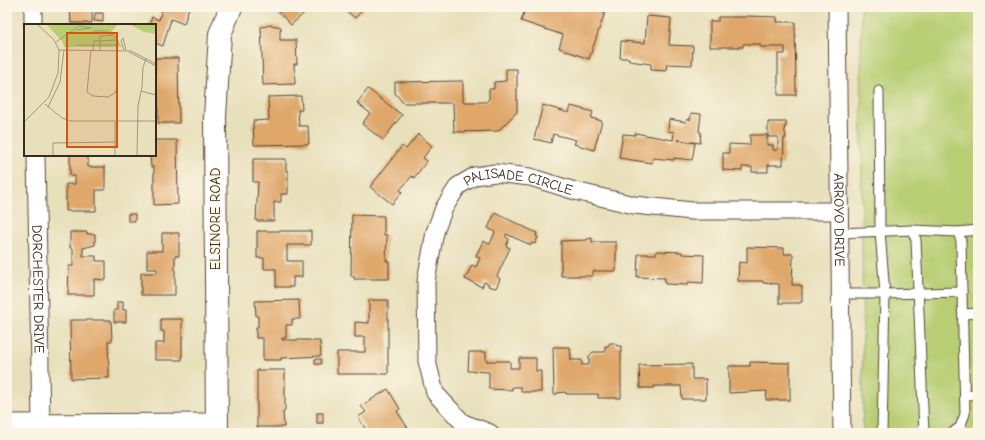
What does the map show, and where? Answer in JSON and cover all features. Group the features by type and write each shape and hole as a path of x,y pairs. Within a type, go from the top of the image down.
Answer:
{"street":[{"path":"33,7 33,24"},
{"name":"ELSINORE ROAD","path":"217,428 215,117 220,34 231,7"},
{"name":"ARROYO DRIVE","path":"837,7 842,433"},
{"name":"DORCHESTER DRIVE","path":"36,156 41,423"},
{"name":"PALISADE CIRCLE","path":"490,433 463,423 435,393 426,361 426,282 431,253 435,232 444,208 458,186 475,176 495,173 530,177 575,191 634,205 692,211 839,211"},
{"path":"7,423 217,428"}],"lane":[{"path":"879,90 880,231 885,294 882,433"},
{"path":"912,230 916,240 924,433"},
{"path":"839,233 912,230 958,232 978,230"},
{"path":"952,433 960,426 965,414 961,241 958,232"},
{"path":"840,294 918,294 962,292"},
{"path":"963,314 978,313"},
{"path":"965,396 978,393"}],"green space":[{"path":"861,7 978,7 978,421 970,431 965,433 863,433"}],"building":[{"path":"70,7 92,7 92,23 71,23"},
{"path":"158,7 189,7 184,24 171,19 163,46 156,43 156,24 149,24 152,17 159,20 162,9"},
{"path":"274,7 311,7 291,25"},
{"path":"342,7 362,7 364,8 355,18"},
{"path":"526,7 590,7 605,12 589,59 559,48 563,35 521,21"},
{"path":"95,13 103,13 103,22 94,21"},
{"path":"647,16 671,18 669,45 693,46 692,65 667,64 666,71 651,70 651,64 629,61 629,58 620,58 621,41 645,43"},
{"path":"718,17 777,17 777,22 795,22 796,95 778,95 778,54 785,54 785,47 760,47 760,44 743,44 743,47 710,47 710,21 718,21"},
{"path":"271,25 281,27 280,40 296,40 297,64 294,64 295,84 263,85 261,27"},
{"path":"156,58 178,58 179,123 158,123 158,97 156,97"},
{"path":"506,69 517,69 517,112 498,131 454,132 453,103 403,103 395,93 395,82 463,81 463,102 486,102 489,99 489,89 494,89 494,82 506,81"},
{"path":"368,89 402,115 383,140 362,124 370,113 357,103"},
{"path":"301,96 302,110 298,110 299,126 308,126 309,144 254,145 253,121 269,120 268,97"},
{"path":"543,105 569,113 571,106 593,112 591,118 602,121 594,150 574,144 576,140 553,134 551,143 534,139"},
{"path":"691,113 701,114 699,132 701,132 700,143 678,140 695,143 692,160 653,158 652,163 619,158 623,134 635,135 635,133 673,140 674,132 668,131 669,119 686,122 687,119 690,120"},
{"path":"768,122 786,122 786,127 784,127 786,138 784,138 783,165 768,165 768,172 752,172 752,167 742,167 742,171 723,170 723,153 729,153 729,144 750,145 750,135 767,135 767,145 773,145 773,150 778,150 778,137 768,137"},
{"path":"418,134 432,146 423,158 427,161 414,178 412,176 400,190 402,192 392,204 370,187 402,146 406,149"},
{"path":"156,140 177,140 178,204 154,205 154,167 151,167 150,156 156,156"},
{"path":"70,156 88,156 88,167 105,167 105,190 96,190 96,211 66,211 66,184 75,184 75,176 70,176"},
{"path":"253,159 286,159 286,171 288,171 288,194 281,194 281,202 274,202 274,221 256,221 258,182 253,182"},
{"path":"495,213 537,233 536,236 538,237 535,244 532,243 531,245 506,234 505,236 509,239 506,246 510,248 497,276 500,279 496,288 488,286 489,284 484,282 482,287 465,279 472,265 476,267 480,258 476,256 483,241 490,244 495,232 488,228"},
{"path":"128,214 135,214 135,221 128,221"},
{"path":"352,215 384,216 384,235 387,235 386,261 389,261 389,279 354,279 354,276 351,276"},
{"path":"257,231 311,231 311,245 287,245 287,261 302,261 302,277 293,277 293,287 276,287 276,269 264,269 264,258 257,258"},
{"path":"70,232 87,232 87,234 95,234 95,245 83,248 83,256 96,256 96,261 106,261 106,280 94,279 94,295 68,295 69,266 73,266 73,248 70,248"},
{"path":"162,233 179,233 179,256 175,256 175,295 141,295 141,273 157,273 157,269 147,269 147,251 162,251"},
{"path":"592,238 592,242 616,242 616,271 593,271 593,276 561,276 561,241 587,240"},
{"path":"747,247 784,248 784,254 793,254 792,285 802,286 802,302 779,303 779,284 763,283 763,281 738,281 739,262 747,263"},
{"path":"656,251 704,255 703,283 688,282 688,285 665,284 665,278 637,277 638,254 656,254"},
{"path":"299,300 300,319 292,319 292,325 286,325 286,338 282,338 282,340 320,341 321,356 281,358 281,360 263,360 263,338 256,338 258,316 256,316 255,301"},
{"path":"369,300 388,300 388,374 337,374 337,352 365,352 365,337 355,337 355,322 369,323"},
{"path":"117,302 123,302 123,310 126,310 126,322 114,322 114,310 117,310"},
{"path":"161,319 182,319 182,360 155,360 155,343 164,343 164,331 161,331"},
{"path":"70,320 111,320 112,341 108,341 109,378 71,379"},
{"path":"610,343 615,343 617,346 621,346 621,398 598,398 598,394 566,394 566,392 554,394 553,347 570,347 571,360 582,360 582,365 589,365 589,356 593,352 605,352 605,346 608,346"},
{"path":"469,352 486,352 486,361 510,361 510,368 519,368 519,358 536,358 536,371 541,371 541,392 521,392 521,387 512,387 512,390 489,389 489,372 468,371"},
{"path":"315,359 321,359 321,364 315,364"},
{"path":"750,362 790,363 790,400 766,400 767,391 729,393 729,366 750,366"},
{"path":"692,364 692,379 706,379 706,399 682,399 681,386 654,386 654,388 640,388 639,365"},
{"path":"257,370 285,370 285,411 283,412 284,427 257,427"},
{"path":"388,389 400,409 397,411 411,433 368,433 358,417 366,412 361,406"},
{"path":"317,413 323,413 323,423 317,423"}]}
